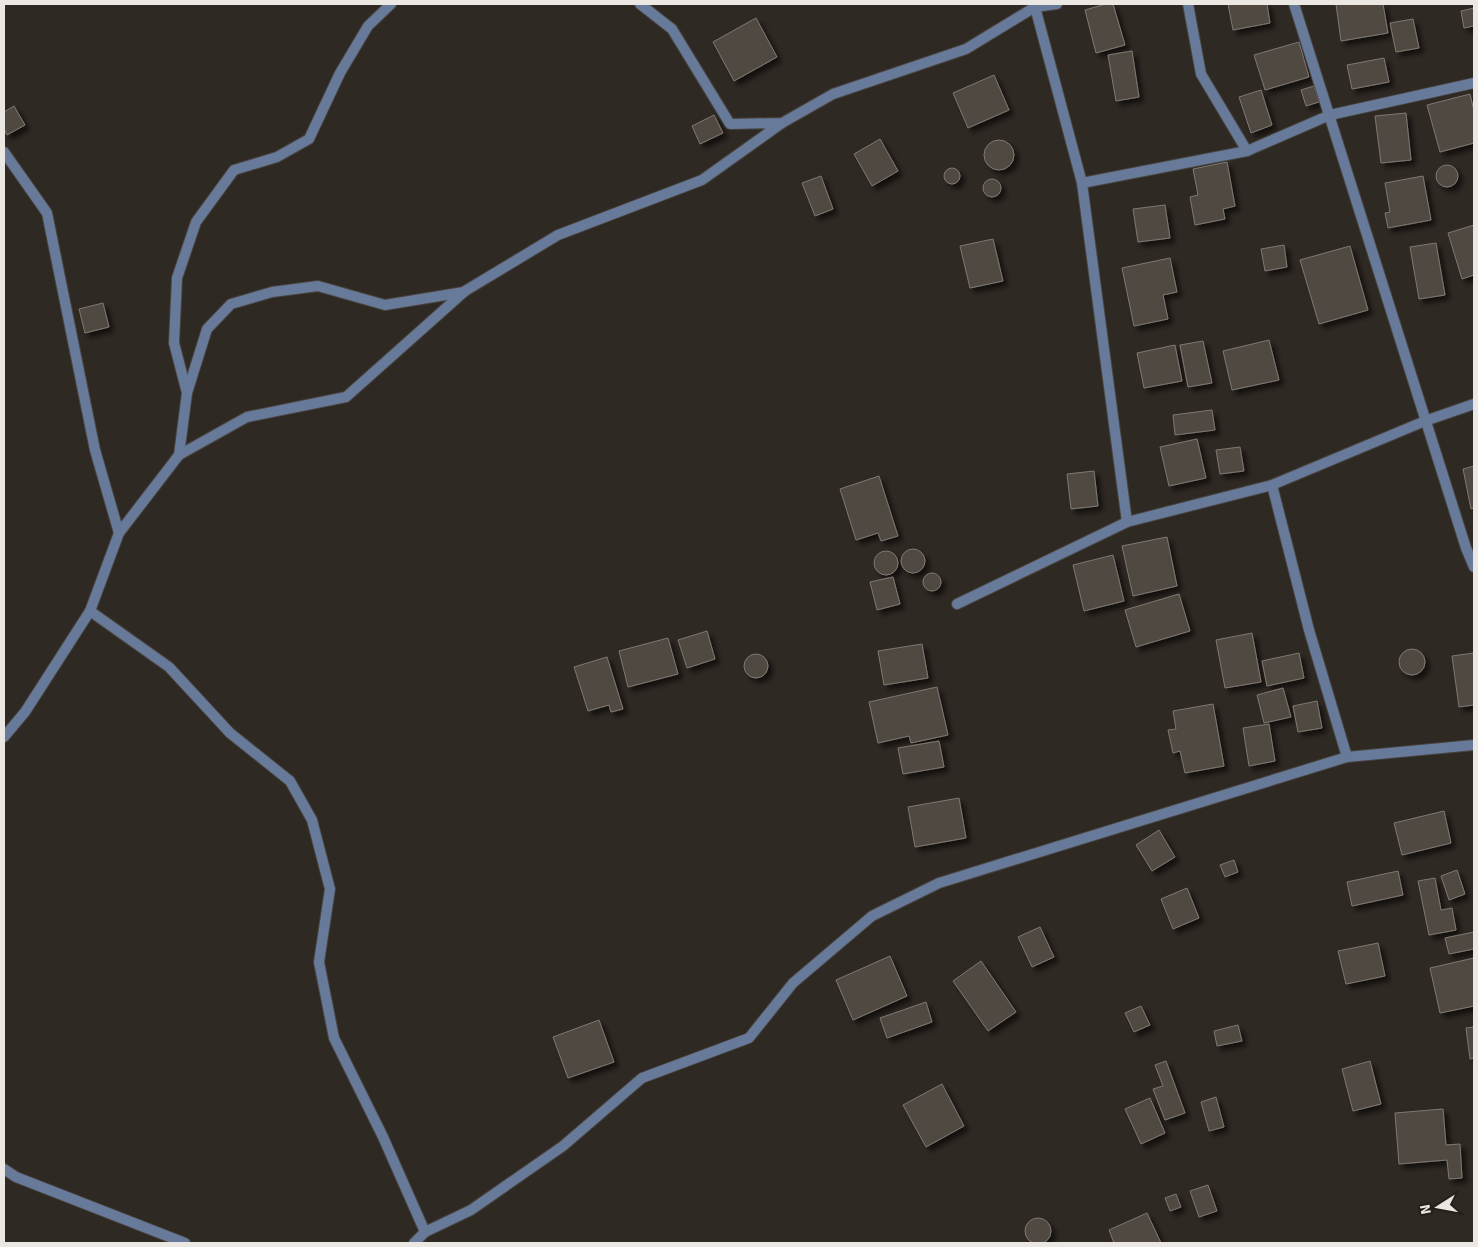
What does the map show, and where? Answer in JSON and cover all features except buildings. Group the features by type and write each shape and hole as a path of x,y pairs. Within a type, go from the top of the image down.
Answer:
{"street":[{"path":"186,393 174,343 177,278 196,222 234,170 277,157 309,139 340,73 368,26 391,4"},
{"path":"640,4 672,29 730,124 782,123"},
{"path":"4,737 25,712 90,611 119,533 179,455 247,417 346,397 465,291 558,235 702,180 782,123 833,94 966,49 1035,7 1057,4"},
{"path":"1188,4 1201,74 1247,151"},
{"path":"1294,4 1425,421 1466,548 1474,567"},
{"path":"1035,7 1082,183 1127,522"},
{"path":"1082,183 1247,151 1330,115 1474,82"},
{"path":"4,152 47,213 95,450 119,533"},
{"path":"179,455 186,393 207,329 231,304 272,292 318,286 385,305 465,291"},
{"path":"957,604 1127,522 1272,485 1425,421 1474,404"},
{"path":"1272,485 1309,630 1347,757"},
{"path":"90,611 169,667 230,733 290,781 312,820 330,889 319,962 334,1038 383,1137 425,1232"},
{"path":"414,1243 425,1232 471,1210 562,1146 642,1078 749,1038 793,983 872,916 939,883 1347,757 1474,745"},
{"path":"4,1169 16,1177 185,1243"}]}
